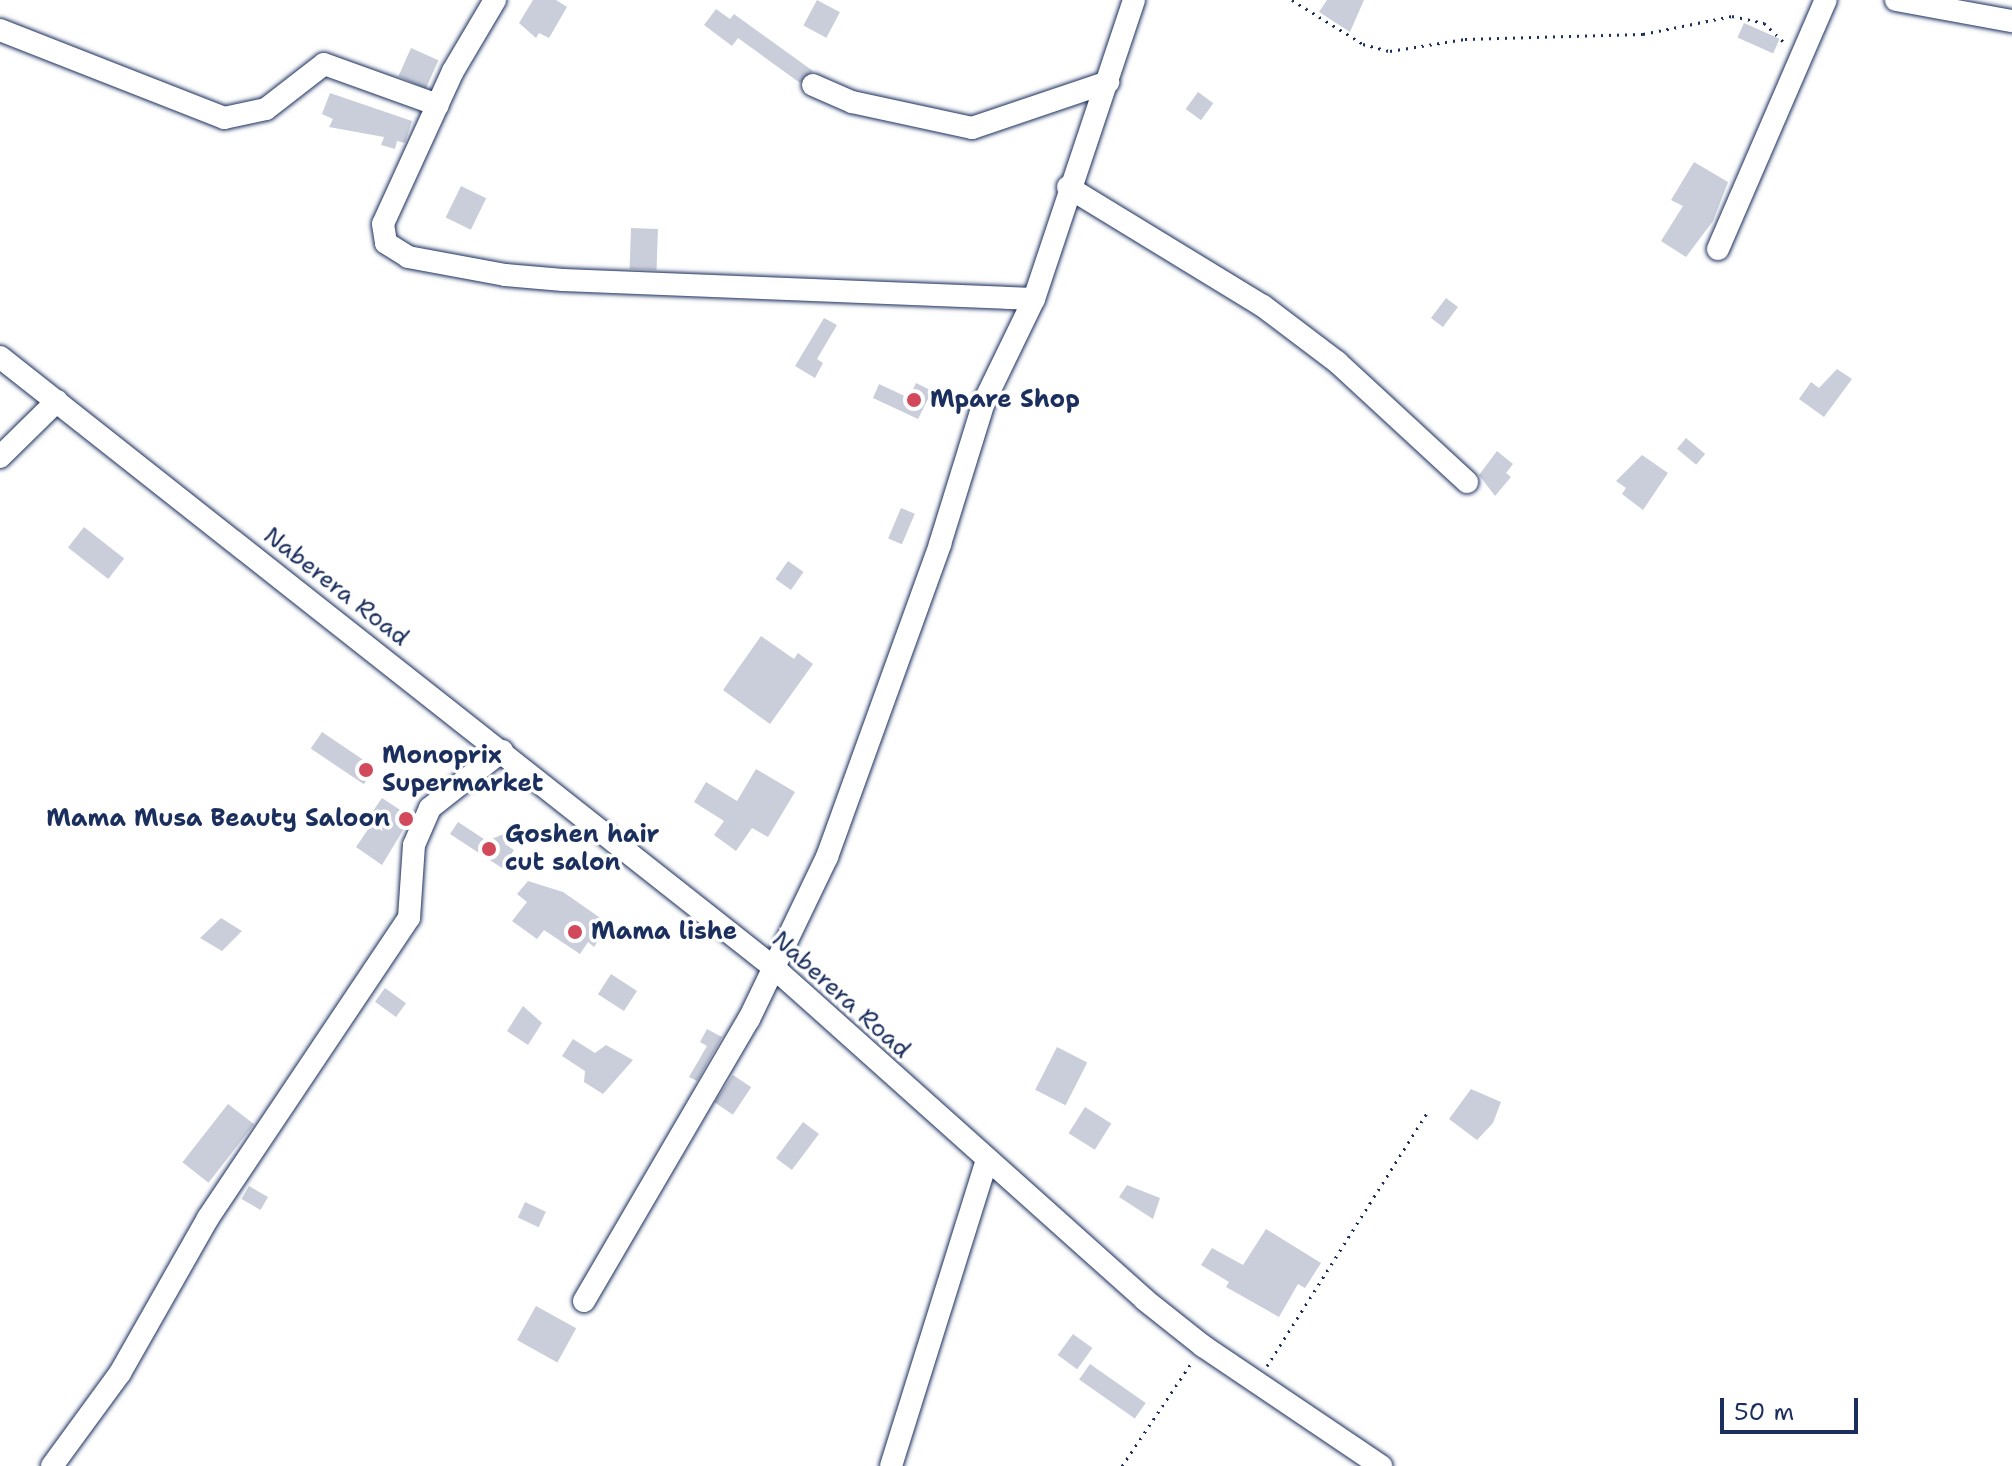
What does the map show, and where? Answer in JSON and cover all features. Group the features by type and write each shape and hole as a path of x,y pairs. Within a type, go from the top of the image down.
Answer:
{"street":[{"path":"495,0 438,105 383,224 386,243 408,257 505,275 563,280 1034,299"},
{"path":"584,1301 708,1091 827,857 940,544 984,402 1034,299 1068,187 1108,82 1134,0"},
{"path":"1718,249 1826,0"},
{"path":"1896,0 2012,21"},
{"path":"0,30 224,118 266,109 324,64 438,105"},
{"path":"813,85 852,102 972,128 1108,82"},
{"path":"1068,187 1263,306 1337,362 1467,482"},
{"name":"Naberera Road","path":"0,357 773,967 987,1160 1203,1346 1381,1466"},
{"path":"0,457 57,401"},
{"path":"52,1466 120,1373 208,1218 409,918 414,896 412,856 426,813 502,751"},
{"path":"891,1466 987,1160"}],"path":[{"path":"1292,0 1363,44 1390,51 1465,39 1643,34 1746,17 1780,33 1796,71"},
{"path":"1257,1383 1427,1113"},
{"path":"1122,1466 1203,1346"}],"building":[{"path":"533,0 556,0 567,7 549,38 539,33 536,38 519,23"},
{"path":"817,0 840,12 826,38 803,26"},
{"path":"1327,0 1364,0 1350,32 1319,12"},
{"path":"716,9 730,19 734,14 813,71 800,83 738,38 732,46 704,25"},
{"path":"1744,23 1780,39 1773,53 1737,38"},
{"path":"411,48 438,60 426,89 398,76"},
{"path":"1198,92 1213,103 1201,120 1186,109"},
{"path":"330,93 412,121 405,143 397,141 395,149 381,145 384,137 329,127 333,119 322,114"},
{"path":"1694,162 1728,182 1713,221 1686,257 1661,241 1683,206 1671,200"},
{"path":"461,186 486,198 471,230 446,217"},
{"path":"631,228 658,229 657,270 630,269"},
{"path":"1446,298 1458,307 1443,327 1431,318"},
{"path":"824,318 837,325 817,359 823,363 815,378 795,366"},
{"path":"1837,369 1852,379 1824,417 1799,399 1811,382 1819,388"},
{"path":"916,383 932,391 918,419 873,398 879,384 909,398"},
{"path":"1686,438 1705,454 1696,465 1677,449"},
{"path":"1497,451 1513,464 1506,473 1511,477 1495,496 1479,475"},
{"path":"1642,455 1668,473 1643,510 1622,494 1626,488 1616,481"},
{"path":"901,508 915,514 902,544 888,538"},
{"path":"84,527 124,558 108,579 68,547"},
{"path":"788,561 804,572 791,590 775,579"},
{"path":"761,636 794,659 798,653 813,664 770,724 723,690"},
{"path":"322,732 375,768 364,784 311,749"},
{"path":"756,769 795,792 768,837 752,828 736,851 714,835 724,821 694,802 706,782 737,801"},
{"path":"382,798 411,817 382,865 356,847 378,815 373,811"},
{"path":"458,822 487,841 508,832 505,844 514,850 502,868 450,834"},
{"path":"528,881 563,892 609,924 594,947 588,942 580,954 544,930 537,939 512,921 527,902 517,894"},
{"path":"221,918 242,931 222,951 200,938"},
{"path":"611,974 637,991 624,1011 598,994"},
{"path":"385,988 406,1003 396,1017 375,1002"},
{"path":"523,1006 542,1023 528,1045 507,1031"},
{"path":"707,1029 722,1037 697,1081 689,1077 707,1046 700,1042"},
{"path":"573,1039 595,1053 606,1045 633,1060 603,1094 584,1082 585,1071 562,1056"},
{"path":"1057,1047 1087,1062 1066,1105 1035,1090"},
{"path":"733,1075 751,1087 733,1115 715,1102"},
{"path":"1471,1089 1501,1102 1493,1123 1477,1140 1449,1119"},
{"path":"228,1104 254,1124 208,1183 182,1162"},
{"path":"1085,1107 1111,1123 1095,1150 1069,1133"},
{"path":"803,1122 819,1134 792,1170 776,1158"},
{"path":"1127,1185 1160,1198 1153,1219 1119,1197"},
{"path":"249,1186 268,1197 261,1210 241,1199"},
{"path":"525,1202 546,1212 539,1227 518,1217"},
{"path":"1266,1229 1321,1263 1305,1288 1298,1284 1279,1317 1226,1287 1229,1282 1201,1265 1212,1248 1243,1265"},
{"path":"536,1306 576,1328 557,1362 517,1340"},
{"path":"1073,1334 1092,1348 1077,1369 1058,1355"},
{"path":"1090,1364 1146,1403 1135,1419 1079,1380"}],"place":[{"name":"Mpare Shop","path":"914,400"},
{"name":"Monoprix Supermarket","path":"366,770"},
{"name":"Mama Musa Beauty Saloon","path":"406,819"},
{"name":"Goshen hair cut salon","path":"489,849"},
{"name":"Mama lishe","path":"575,932"}]}
